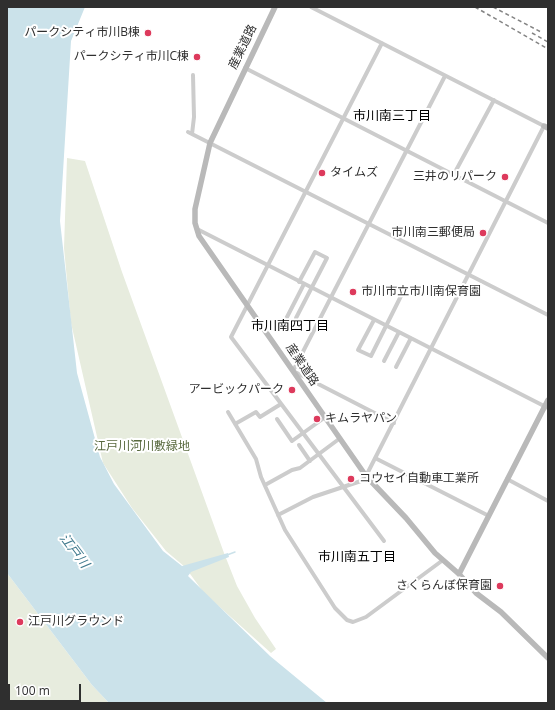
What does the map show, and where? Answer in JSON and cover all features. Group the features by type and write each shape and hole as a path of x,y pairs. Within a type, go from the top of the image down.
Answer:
{"main road":[{"name":"産業道路","path":"275,7 210,143 195,209 197,229 203,244 247,304 324,418 366,476 443,560 459,574 476,593 501,612 548,658"},
{"path":"459,574 507,479 547,405"}],"street":[{"path":"278,515 313,497 361,481 366,476 506,201 546,126 311,7"},
{"path":"382,43 231,337 384,540"},
{"path":"245,68 548,223"},
{"path":"193,75 194,117 190,133 548,315"},
{"path":"394,423 293,371 445,76"},
{"path":"454,174 494,100"},
{"path":"197,229 374,320 547,405"},
{"path":"296,318 327,258 315,252 299,282"},
{"path":"286,320 304,284"},
{"path":"374,320 358,350 371,356 402,296"},
{"path":"384,361 399,332"},
{"path":"396,367 411,338"},
{"path":"235,424 256,412 260,417 281,404"},
{"path":"228,412 256,459 278,515 294,546 341,616 353,622 366,617 443,560"},
{"path":"277,419 292,441 324,418"},
{"path":"265,485 310,461 339,439"},
{"path":"299,445 310,461"},
{"path":"375,458 489,516"},
{"path":"507,479 548,501"}],"green space":[{"name":"江戸川河川敷緑地","path":"67,158 85,161 122,272 224,553 237,586 255,618 276,649 271,653 204,593 185,567 166,551 132,508 103,463 71,323 64,248"},
{"path":"7,573 92,685 109,703 7,703"}],"water":[{"name":"江戸川","path":"7,7 85,7 71,41 60,221 77,373 100,457 114,484 163,551 182,566 228,553 229,557 191,572 188,576 270,656 327,703 109,703 92,685 7,573"}],"waterway":[{"path":"227,555 235,552"}],"railway":[{"path":"475,7 548,49"},
{"path":"493,7 541,32"},
{"path":"532,33 548,42"}],"place":[{"name":"パークシティ市川B棟","path":"148,33"},
{"name":"パークシティ市川C棟","path":"197,57"},
{"name":"タイムズ","path":"322,173"},
{"name":"三井のリパーク","path":"505,177"},
{"name":"市川南三郵便局","path":"483,233"},
{"name":"市川市立市川南保育園","path":"353,292"},
{"name":"アービックパーク","path":"292,390"},
{"name":"キムラヤパン","path":"317,419"},
{"name":"コウセイ自動車工業所","path":"351,479"},
{"name":"さくらんぼ保育園","path":"500,586"},
{"name":"江戸川グラウンド","path":"20,622"}],"district":[{"name":"市川南三丁目","path":"392,116"},
{"name":"市川南四丁目","path":"290,326"},
{"name":"市川南五丁目","path":"357,557"}]}
